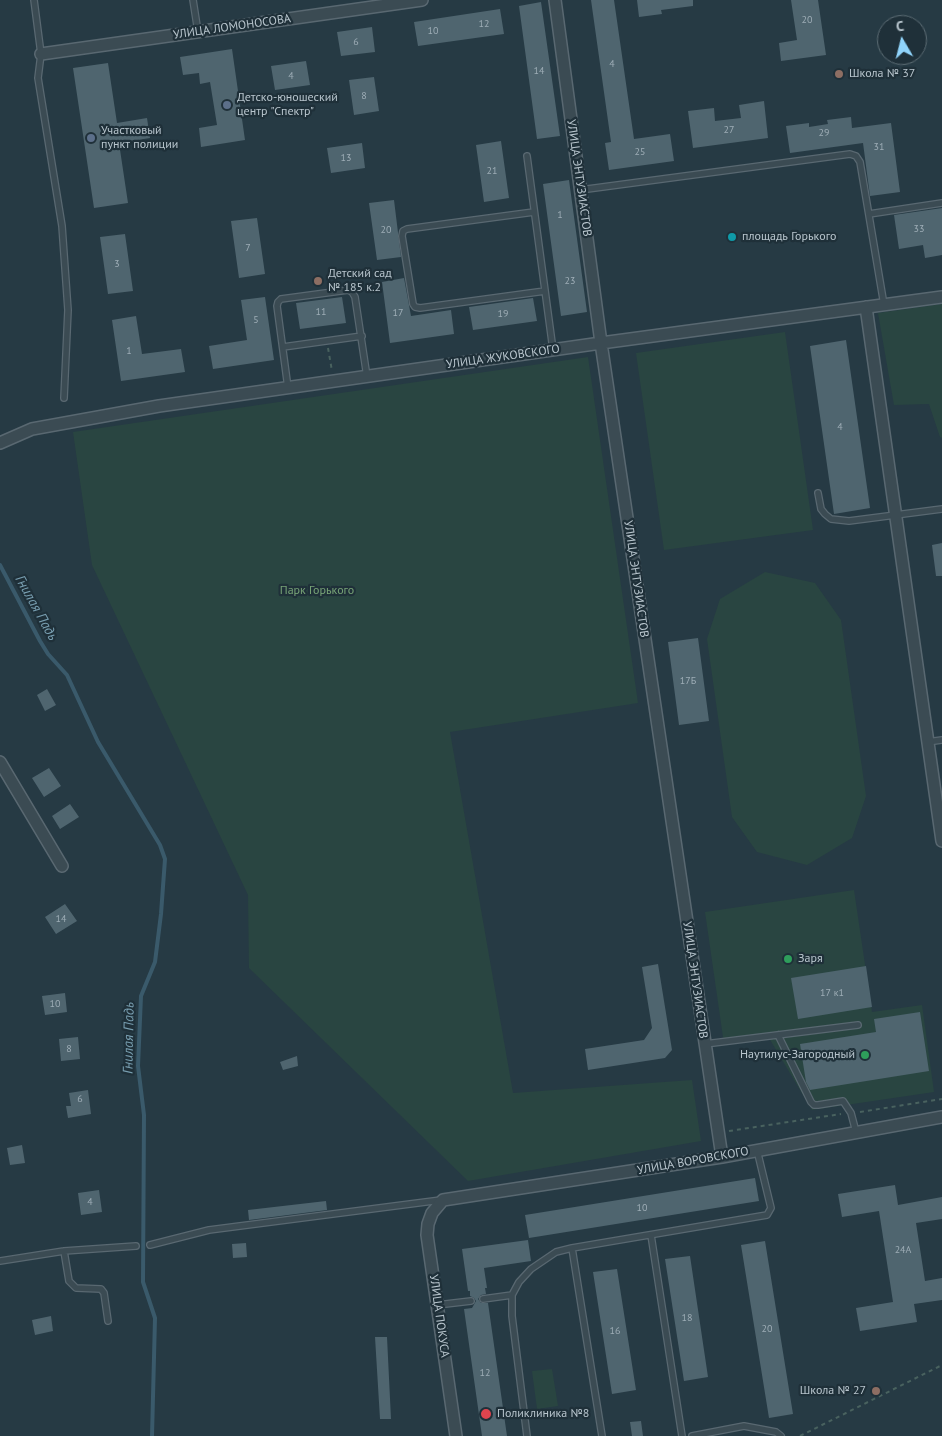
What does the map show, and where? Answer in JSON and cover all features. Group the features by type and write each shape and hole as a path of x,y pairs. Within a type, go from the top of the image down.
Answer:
{"street":[{"name":"УЛИЦА ЛОМОНОСОВА","path":"41,54 422,0"},
{"name":"УЛИЦА ЭНТУЗИАСТОВ","path":"555,0 601,343 722,1157"},
{"name":"УЛИЦА ЖУКОВСКОГО","path":"0,443 32,429 159,406 942,297"},
{"path":"866,307 942,842"},
{"path":"0,762 62,866"},
{"name":"УЛИЦА ВОРОВСКОГО","path":"443,1200 722,1157 942,1117"},
{"name":"УЛИЦА ПОКУСА","path":"443,1200 432,1213 427,1235 456,1436"}],"lane":[{"path":"34,0 41,54 38,78 62,226 68,310 64,398"},
{"path":"193,0 198,32"},
{"path":"580,190 850,154 856,156 860,162 884,305"},
{"path":"527,156 552,350"},
{"path":"869,214 942,203"},
{"path":"534,212 407,229 403,231 402,236 415,307 420,308 545,291"},
{"path":"288,388 277,306 281,300 348,290 352,292 355,297 362,336 367,376"},
{"path":"283,347 362,336"},
{"path":"818,493 821,509 832,519 849,521 942,508"},
{"path":"927,742 942,740"},
{"path":"705,1044 858,1025"},
{"path":"778,1035 811,1102 814,1105 818,1105 844,1101 851,1113 856,1132"},
{"path":"527,1436 512,1316 512,1295 520,1282 531,1269 556,1252 767,1215 771,1208 757,1150"},
{"path":"150,1245 209,1230 443,1200"},
{"path":"650,1235 682,1436"},
{"path":"0,1261 64,1251 136,1246"},
{"path":"572,1248 602,1436"},
{"path":"64,1251 69,1281 76,1288 101,1289 104,1293 108,1321"},
{"path":"483,1299 512,1295"},
{"path":"437,1305 471,1300"},
{"path":"692,1436 744,1426 776,1432 781,1436"}],"path":[{"path":"327,341 334,381"},
{"path":"718,1133 942,1100"},
{"path":"800,1436 942,1365"}],"green space":[{"path":"942,304 942,438 940,437 929,404 894,405 878,313"},
{"path":"785,332 813,530 664,550 636,353"},
{"name":"Парк Горького","path":"588,357 638,703 450,732 513,1093 692,1080 701,1141 468,1181 249,968 248,895 92,565 73,432"},
{"path":"765,572 815,583 841,620 866,796 852,838 807,865 757,852 732,817 707,639 720,599"},
{"name":"Заря","path":"854,890 872,1012 922,1005 934,1092 812,1110 769,1038 724,1044 705,912"},
{"path":"552,1369 558,1406 537,1409 532,1371"}],"building":[{"path":"591,0 614,0 634,139 670,134 674,161 609,170 605,143 611,142"},
{"path":"637,0 693,0 693,6 661,10 662,14 639,17"},
{"path":"791,0 818,0 826,55 781,61 779,43 797,40"},
{"path":"541,2 560,136 537,139 519,6"},
{"path":"500,9 504,34 418,46 414,22"},
{"path":"372,27 375,52 341,56 337,32"},
{"name":"Детско-юношеский центр \"Спектр\"","path":"232,49 245,140 201,147 199,128 217,125 210,82 200,84 199,73 183,75 180,57"},
{"path":"306,61 310,85 275,90 271,66"},
{"path":"108,63 117,123 147,118 150,138 119,143 128,203 94,208 73,68"},
{"path":"374,77 379,111 354,115 349,80"},
{"path":"764,101 768,138 693,148 688,111 714,108 715,121 741,118 739,105"},
{"path":"851,117 852,128 891,123 900,192 870,196 863,143 790,153 786,126 809,123 809,127 828,124 827,120"},
{"path":"501,141 509,198 484,202 476,145"},
{"path":"362,143 365,168 331,173 327,148"},
{"path":"569,180 587,312 561,316 543,184"},
{"path":"394,200 401,257 377,260 369,203"},
{"path":"942,208 942,255 925,258 923,245 899,249 894,215"},
{"path":"257,218 265,274 239,278 231,221"},
{"path":"125,234 133,291 108,294 100,237"},
{"path":"404,278 411,316 451,310 454,334 390,343 382,282"},
{"path":"265,297 274,360 213,369 209,346 247,340 241,300"},
{"path":"342,297 346,323 300,329 296,303"},
{"path":"533,298 537,321 473,330 469,307"},
{"path":"136,316 142,354 181,349 185,372 121,381 112,320"},
{"path":"846,340 870,508 834,514 810,346"},
{"path":"942,543 942,576 936,576 932,545"},
{"path":"698,638 709,721 679,725 668,642"},
{"path":"47,689 56,705 45,711 37,695"},
{"path":"49,768 61,786 44,797 32,778"},
{"path":"70,804 79,817 60,829 52,816"},
{"path":"65,904 77,921 56,934 45,917"},
{"path":"658,964 672,1050 665,1058 588,1070 585,1049 644,1040 652,1028 642,967"},
{"path":"866,966 872,1007 798,1019 791,978"},
{"path":"65,993 67,1012 45,1015 42,996"},
{"path":"920,1012 929,1071 810,1090 806,1082 800,1044 876,1032 874,1019"},
{"path":"78,1037 80,1059 61,1061 59,1039"},
{"path":"297,1056 298,1066 283,1070 280,1062"},
{"path":"88,1090 91,1114 68,1118 66,1106 71,1106 69,1093"},
{"path":"22,1145 25,1163 10,1165 7,1148"},
{"path":"755,1178 759,1201 529,1238 525,1215"},
{"path":"895,1185 898,1205 942,1197 942,1219 916,1223 925,1281 942,1278 942,1300 914,1304 917,1322 860,1331 856,1308 893,1302 879,1211 842,1217 838,1194"},
{"path":"99,1190 102,1212 81,1215 78,1193"},
{"path":"326,1201 327,1210 249,1220 248,1210"},
{"path":"528,1240 531,1261 484,1268 486,1294 481,1295 478,1299 481,1303 488,1303 507,1436 482,1436 464,1309 472,1308 476,1301 470,1296 470,1291 468,1291 462,1249"},
{"path":"765,1241 793,1414 769,1418 741,1245"},
{"path":"246,1243 247,1257 233,1258 232,1244"},
{"path":"690,1256 708,1377 684,1381 665,1259"},
{"path":"617,1269 636,1390 612,1394 593,1272"},
{"path":"51,1316 53,1331 35,1335 32,1320"},
{"path":"375,1337 387,1337 391,1419 380,1419"},
{"path":"641,1421 643,1436 632,1436 630,1422"}],"waterway":[{"name":"Гнилая Падь","path":"0,565 40,641 48,654 67,675 98,742 160,845 165,859 155,962 141,996 138,1066 144,1115 143,1282 155,1318 152,1436"}],"place":[{"name":"Школа № 37","path":"839,74"},
{"name":"Детско-юношеский центр \"Спектр\"","path":"227,105"},
{"name":"Участковый пункт полиции","path":"91,138"},
{"name":"площадь Горького","path":"732,237"},
{"name":"Детский сад № 185 к.2","path":"318,281"},
{"name":"Заря","path":"788,959"},
{"name":"Наутилус-Загородный","path":"865,1055"},
{"name":"Школа № 27","path":"876,1391"},
{"name":"Поликлиника №8","path":"486,1414"}]}
